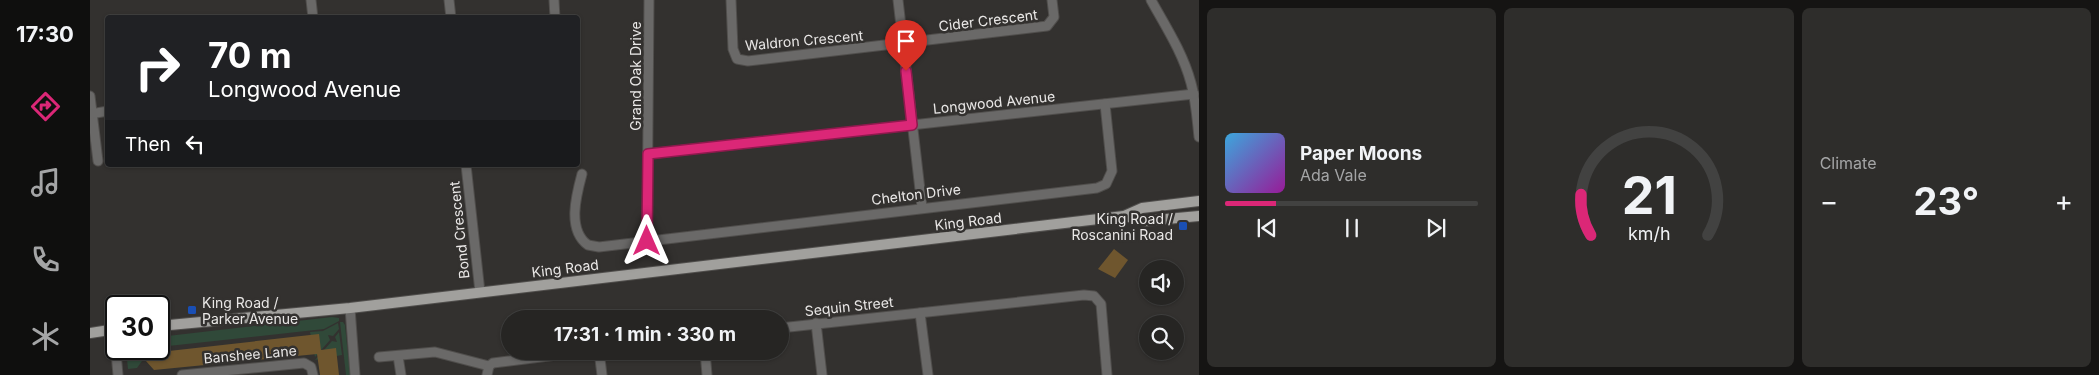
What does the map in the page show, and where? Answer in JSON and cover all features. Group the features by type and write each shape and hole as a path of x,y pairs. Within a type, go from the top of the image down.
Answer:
{"main road":[{"name":"King Road","path":"170,325 350,308 1124,216 1142,208 1199,201"},
{"name":"King Road","path":"1124,216 1145,221 1199,216"},
{"path":"90,333 105,331"}],"street":[{"path":"311,0 313,15"},
{"path":"449,0 451,15"},
{"path":"554,0 555,15"},
{"name":"Grand Oak Drive","path":"647,241 649,0"},
{"name":"Waldron Crescent","path":"731,0 733,49 738,58 743,60 904,44"},
{"path":"898,0 922,207"},
{"name":"Cider Crescent","path":"904,44 1047,26 1054,17 1052,0"},
{"path":"1151,0 1181,54 1194,94 1199,137"},
{"name":"Longwood Avenue","path":"648,154 1194,94"},
{"path":"90,96 98,160"},
{"name":"Chelton Drive","path":"582,174 575,202 577,232 583,242 599,247 1103,186 1109,180 1112,171 1104,104"},
{"path":"91,114 105,112"},
{"name":"Bond Crescent","path":"466,167 480,292"},
{"name":"Sequin Street","path":"789,327 1084,295 1094,296 1101,304 1107,375"},
{"path":"350,308 355,375"},
{"path":"920,313 928,375"},
{"path":"816,323 822,375"},
{"path":"379,357 435,352 488,370 493,363 517,360"},
{"path":"398,356 401,375"},
{"path":"117,360 118,375"},
{"path":"600,360 602,375"},
{"path":"706,360 707,375"},
{"name":"Banshee Lane","path":"182,375 304,363 311,367 313,375"}],"green space":[{"path":"332,317 339,318 339,321 324,329 170,346 170,336"},
{"path":"340,322 343,322 345,325 350,375 346,375"},
{"path":"338,323 339,329 333,336 328,335 330,340 315,357 310,332 323,331"},
{"path":"339,332 342,355 315,360 332,341 337,342 335,337"},
{"path":"127,360 142,360 137,368 128,369"}],"building":[{"path":"1114,249 1128,260 1115,278 1098,269"},
{"path":"319,334 321,350 336,348 339,375 320,375 317,354 154,370 146,361 170,360 170,351"}],"place":[{"name":"King Road / Roscanini Road","path":"1183,226"},
{"name":"King Road / Parker Avenue","path":"192,310"}],"route":[{"path":"647,241 648,154 912,125 906,71"}]}
